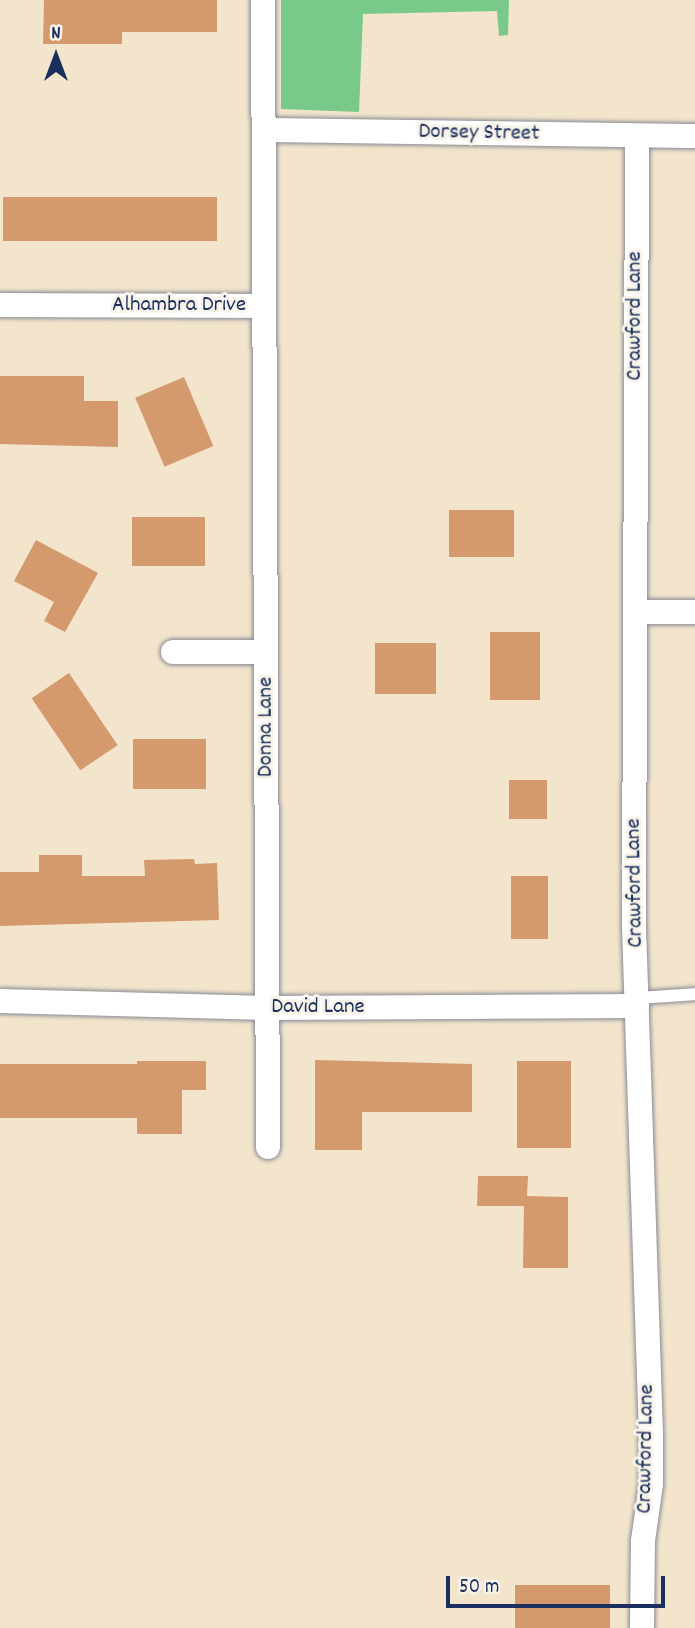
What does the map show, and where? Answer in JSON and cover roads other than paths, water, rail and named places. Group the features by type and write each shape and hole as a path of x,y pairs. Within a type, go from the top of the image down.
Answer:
{"street":[{"path":"262,0 264,130"},
{"name":"Dorsey Street","path":"264,130 695,136"},
{"name":"Alhambra Drive","path":"0,305 264,306 264,130"},
{"name":"Crawford Lane","path":"637,136 637,1002 651,1433 651,1484 643,1541 642,1628"},
{"name":"Donna Lane","path":"264,306 268,1147"},
{"path":"635,612 695,612"},
{"path":"173,652 266,652"},
{"name":"David Lane","path":"0,1001 268,1008 637,1002"}],"lane":[{"path":"637,1002 695,994"}]}
